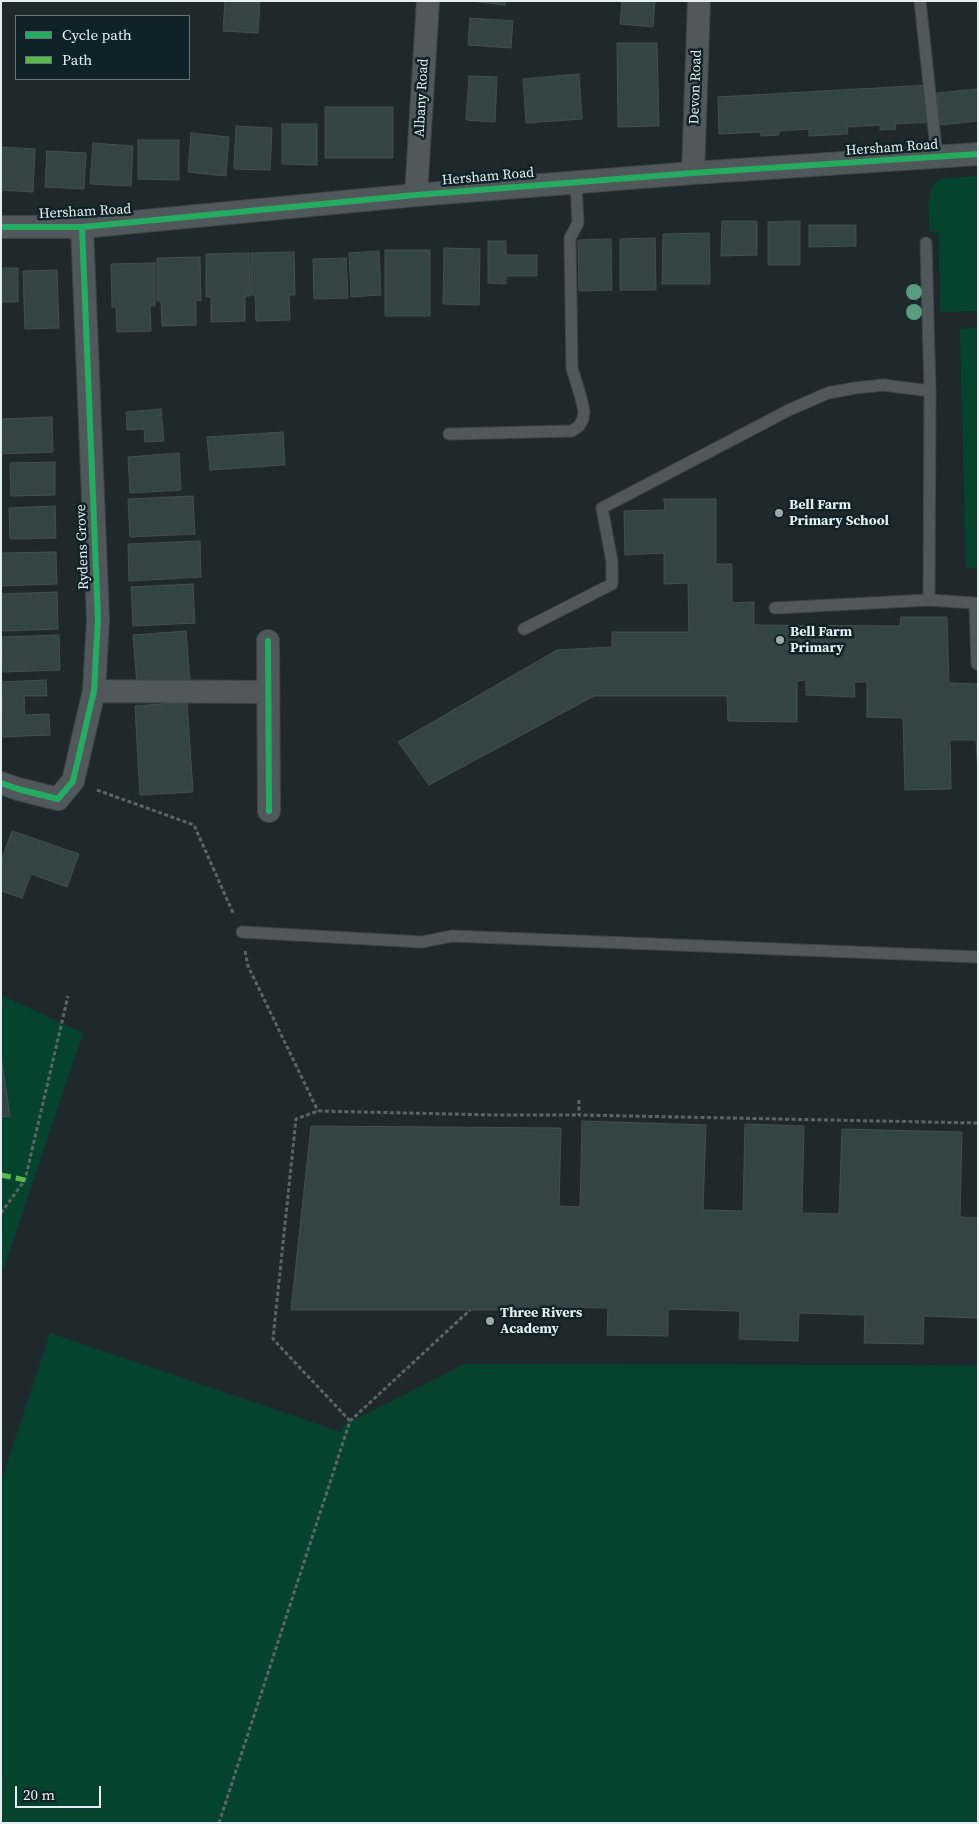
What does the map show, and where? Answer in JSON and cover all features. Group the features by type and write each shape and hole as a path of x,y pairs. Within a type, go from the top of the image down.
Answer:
{"street":[{"name":"Albany Road","path":"416,195 428,1"},
{"name":"Devon Road","path":"693,173 699,1"},
{"name":"Hersham Road","path":"1,227 82,228 416,195 693,173 978,154"},
{"name":"Rydens Grove","path":"1,783 58,800 73,781 94,691 98,619 82,228"},
{"path":"268,642 270,812"},
{"path":"94,691 268,692"}],"lane":[{"path":"920,1 937,158"},
{"path":"449,434 572,431 579,426 583,419 582,398 572,368 570,238 578,223 576,183"},
{"path":"926,243 930,391 929,600"},
{"path":"524,629 612,584 612,562 602,508 789,410 828,393 883,386 930,391"},
{"path":"775,608 929,600 974,603 978,664"},
{"path":"242,932 422,942 452,936 978,956"}],"path":[{"path":"73,781 194,825 242,932 248,966 318,1111"},
{"path":"1,1213 25,1180 68,996"},
{"path":"579,1100 579,1115"},
{"path":"350,1422 273,1339 296,1119 318,1111 978,1123"},
{"path":"219,1823 350,1422 470,1310"}],"green space":[{"path":"978,176 978,311 940,312 939,233 930,232 928,204 932,187 939,179"},
{"path":"978,328 978,568 966,568 960,329"},
{"path":"1,995 83,1033 1,1277"},
{"path":"50,1333 341,1432 344,1425 465,1364 978,1365 978,1823 1,1823 1,1482"}],"building":[{"path":"225,1 260,1 258,33 223,31"},
{"path":"471,1 505,1 505,5"},
{"path":"622,1 655,1 653,27 620,24"},
{"path":"470,18 513,21 511,48 468,45"},
{"path":"617,43 657,43 659,126 618,127"},
{"path":"579,74 582,119 526,123 523,79"},
{"path":"469,76 497,77 495,122 466,120"},
{"path":"928,85 929,122 895,124 896,129 880,130 880,125 847,127 848,134 809,136 809,129 779,131 779,135 761,136 761,132 719,134 718,97"},
{"path":"978,89 978,121 940,125 937,93"},
{"path":"325,107 393,107 393,158 325,158"},
{"path":"282,124 317,124 317,165 282,164"},
{"path":"236,126 272,128 270,170 234,169"},
{"path":"191,133 229,137 226,176 188,172"},
{"path":"138,140 179,140 179,180 138,179"},
{"path":"93,143 133,146 131,186 90,184"},
{"path":"1,147 35,149 33,192 1,190"},
{"path":"47,151 86,153 84,189 45,187"},
{"path":"722,221 757,221 757,255 721,256"},
{"path":"800,221 800,265 768,265 768,222"},
{"path":"809,225 856,225 856,246 809,247"},
{"path":"709,233 710,284 662,284 663,234"},
{"path":"655,238 656,290 620,290 620,239"},
{"path":"611,239 612,290 579,291 578,240"},
{"path":"488,241 506,241 506,255 537,255 537,276 506,276 506,284 488,283"},
{"path":"444,248 480,249 479,305 443,304"},
{"path":"385,250 430,250 430,316 385,316"},
{"path":"379,251 381,295 351,297 349,253"},
{"path":"294,252 295,295 289,295 290,320 256,321 255,295 251,295 251,253"},
{"path":"249,253 250,296 245,296 245,321 211,322 211,297 206,297 206,254"},
{"path":"200,257 201,301 196,300 196,325 162,326 161,301 157,301 157,258"},
{"path":"346,258 348,298 314,299 313,259"},
{"path":"155,263 155,306 150,306 151,331 117,332 116,307 112,307 111,264"},
{"path":"1,268 18,268 18,302 1,302"},
{"path":"57,270 59,328 25,329 23,271"},
{"path":"161,409 164,441 145,442 144,429 127,430 126,412"},
{"path":"52,417 53,452 1,454 1,419"},
{"path":"283,432 285,465 210,470 207,437"},
{"path":"179,453 181,490 130,493 128,457"},
{"path":"55,462 55,495 11,496 10,463"},
{"path":"193,496 195,534 130,537 128,499"},
{"name":"Bell Farm Primary","path":"664,499 716,499 716,564 732,564 732,603 754,602 754,625 900,626 901,617 947,617 949,683 978,684 978,773 976,740 950,740 951,789 905,790 903,718 867,717 867,682 854,682 855,697 806,695 806,680 797,681 797,722 728,721 727,696 594,696 429,785 398,742 557,650 612,647 612,632 689,632 688,583 664,584 664,553 625,555 624,511 665,510"},
{"path":"55,506 56,538 10,539 9,508"},
{"path":"200,541 201,577 129,581 128,544"},
{"path":"56,552 57,584 1,586 1,553"},
{"path":"193,584 195,623 133,626 131,587"},
{"path":"57,592 58,629 1,631 1,594"},
{"path":"186,631 190,681 137,685 133,635"},
{"path":"59,635 60,670 3,672 2,637"},
{"path":"46,680 47,696 24,696 25,715 49,714 50,735 2,737 1,682"},
{"path":"187,702 193,792 140,795 135,706"},
{"path":"12,831 79,854 67,887 31,874 22,898 1,891 1,861"},
{"path":"1,1056 10,1116 1,1117"},
{"path":"582,1121 706,1125 703,1210 743,1211 745,1124 804,1126 802,1213 839,1214 842,1129 962,1132 960,1217 978,1218 978,1318 924,1316 923,1344 864,1343 865,1315 799,1313 798,1341 739,1339 740,1311 668,1309 668,1336 607,1335 608,1308 556,1307 556,1310 291,1310 311,1126 561,1128 559,1206 580,1207"}],"marked path":[{"path":"1,1175 25,1180"}],"cycle path":[{"path":"1,227 82,227 416,195 693,173 978,154"},
{"path":"1,783 58,799 73,781 94,691 98,619 82,227"},
{"path":"268,641 269,811"}],"place":[{"name":"Bell Farm Primary School","path":"779,513"},
{"name":"Bell Farm Primary","path":"780,640"},
{"name":"Three Rivers Academy","path":"490,1321"}]}
